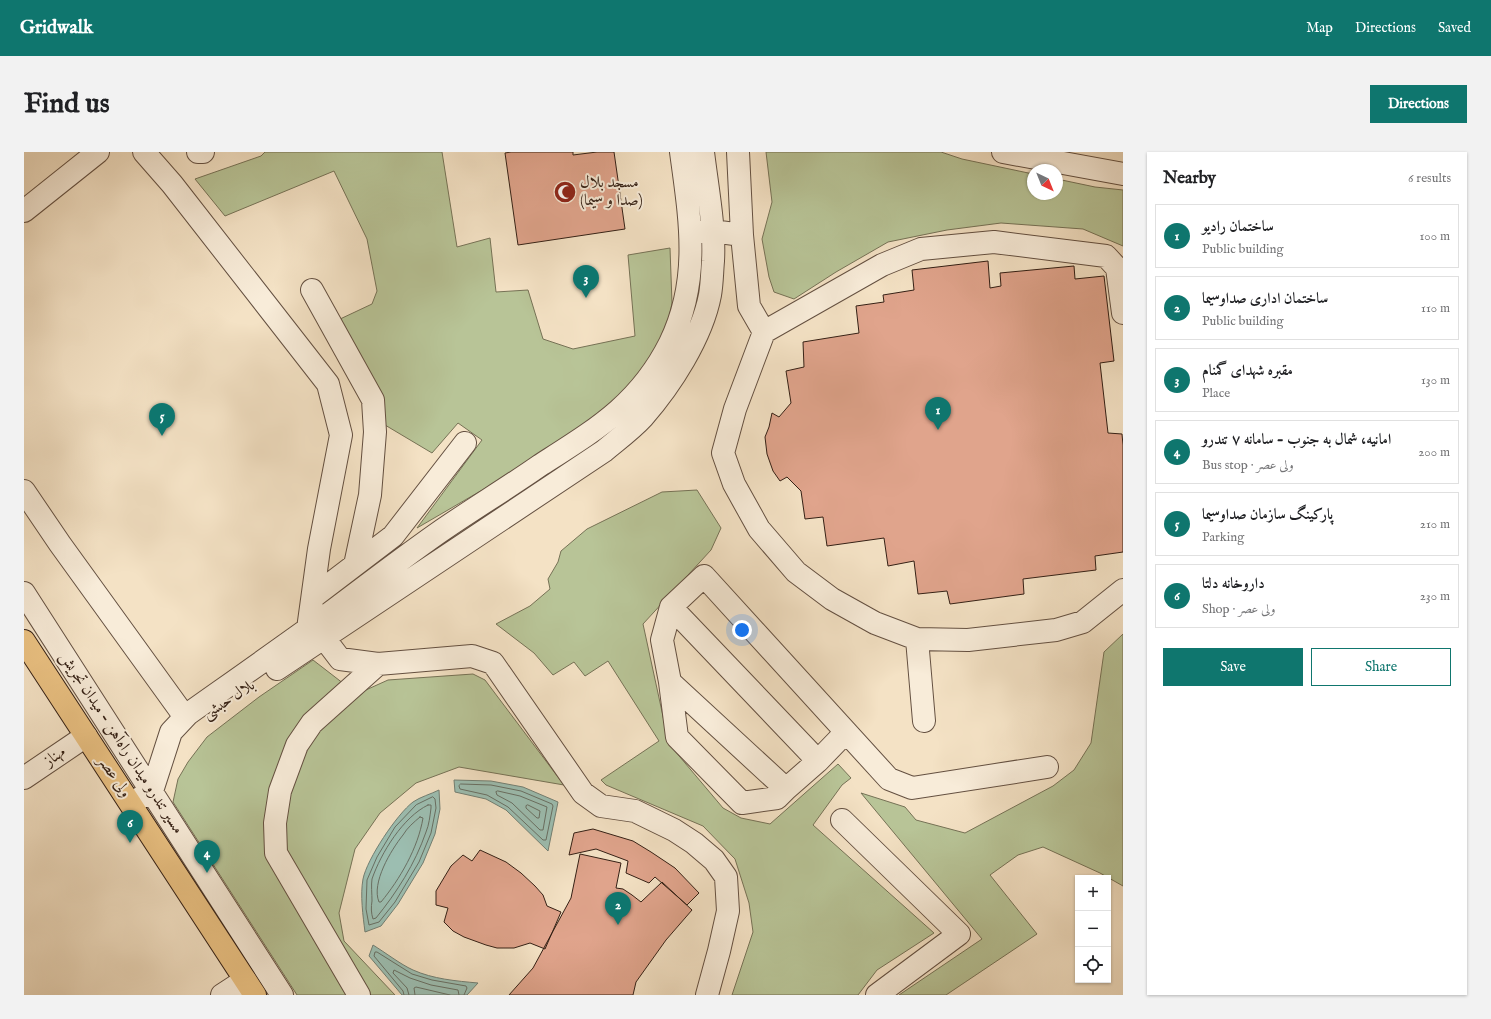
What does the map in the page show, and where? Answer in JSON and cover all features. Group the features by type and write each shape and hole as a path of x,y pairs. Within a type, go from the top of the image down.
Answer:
{"main road":[{"name":"ولی عصر","path":"24,641 250,987"}],"street":[{"path":"24,211 98,152"},
{"path":"144,152 172,184 328,384 341,435 319,549 313,597 323,632 340,659 378,664 472,656 493,663 583,793 601,806 635,812 674,830 694,843 714,860 726,877 728,911 707,995"},
{"path":"198,152 203,152"},
{"path":"383,586 523,505 604,451 623,436 642,417 663,392 691,346 701,324 710,295 713,260 702,232 681,152"},
{"path":"131,803 152,791 178,724 323,632 383,586 437,534 594,431 626,405 657,366 680,318 686,296 691,256 702,232 703,152"},
{"path":"738,152 742,235 749,306 764,332"},
{"path":"1003,152 1123,173"},
{"path":"702,232 742,235"},
{"path":"1123,313 1118,268 1106,256 994,242 920,249 882,265 764,332 735,409 724,453 734,484 760,529 796,572 832,599 875,623 916,638 968,640 1056,630 1083,622 1123,590"},
{"path":"312,290 373,400 375,432 370,495 355,565"},
{"path":"313,597 393,536 465,443"},
{"path":"512,485 523,505"},
{"path":"24,491 178,724"},
{"path":"846,732 818,761 777,798 742,803 677,737 670,682 662,640 671,607 704,576 889,779 912,788 1047,767"},
{"name":"مسیر تندرو میدان راه‌آهن - میدان تجریش","path":"24,593 282,995"},
{"path":"671,607 818,761"},
{"name":"بلال حبشی","path":"178,724 194,722 227,702 300,653 323,632"},
{"path":"916,638 924,721"},
{"path":"359,995 276,853 275,823 280,791 298,745 312,723 378,664"},
{"path":"670,682 786,789"},
{"name":"مهناز","path":"24,778 86,736"},
{"path":"842,820 959,934 877,995"},
{"path":"222,995 250,987"}],"green space":[{"path":"265,152 442,152 457,247 490,238 496,292 528,290 543,339 573,349 635,336 628,255 670,248 672,303 669,318 661,339 646,366 608,408 496,482 417,528 482,440 458,423 432,453 385,425 338,320 372,304 377,291 367,239 334,171 225,216 195,179 261,156"},
{"path":"766,152 941,152 962,159 1027,173 1027,200 1063,200 1063,180 1095,187 1123,190 1123,246 1083,229 1001,223 947,230 888,242 836,272 794,299 774,292 769,277 762,239 772,202"},
{"path":"697,490 721,528 711,550 643,624 669,744 723,808 741,818 770,824 838,764 851,778 842,785 813,825 934,933 877,970 858,995 732,995 753,932 749,903 735,859 703,826 606,785 601,780 659,741 608,661 585,676 574,662 553,675 534,653 496,624 530,606 550,589 548,579 558,562 561,551 587,529 662,492"},
{"path":"1123,634 1123,886 1111,879 1111,875 1104,875 1043,847 1018,855 990,875 1037,934 946,995 899,995 982,939 861,793 905,807 916,820 965,833 1053,786 1074,770 1091,743 1104,652"},
{"path":"313,660 357,694 388,680 473,674 485,680 564,785 459,767 416,783 380,813 355,849 339,913 344,941 395,995 297,995 173,802 178,779 188,762 207,737 259,697"}],"water":[{"path":"454,780 491,781 523,787 558,802 548,851 506,810 486,799 455,792"},
{"path":"439,790 440,809 435,834 423,863 398,904 381,926 365,932 362,906 362,885 370,860 391,826 406,808 416,800"},
{"path":"373,945 403,965 428,976 478,983 467,995 402,995 369,956"}],"building":[{"name":"مسجد بلال (صدا و سیما)","path":"573,152 573,155 597,152 614,152 625,229 518,245 505,153"},
{"path":"988,261 990,288 1001,286 1000,273 1074,266 1075,279 1104,276 1114,361 1100,363 1108,433 1122,434 1123,552 1095,556 1096,570 1023,579 1024,594 950,604 947,591 918,594 914,561 888,566 884,538 827,546 823,517 805,519 801,491 787,477 780,481 773,471 767,454 765,437 772,413 779,417 791,403 786,371 804,367 803,342 859,333 856,306 884,302 883,295 914,290 912,270"},
{"path":"593,829 633,841 675,868 699,893 687,905 655,877 649,883 626,873 628,861 596,849 569,855 574,833"},
{"path":"480,850 506,862 521,873 543,895 547,906 561,912 545,949 530,943 514,948 497,948 464,937 453,931 444,922 448,908 436,905 436,891 451,866 463,855 472,861"},
{"path":"580,854 621,863 616,888 623,889 641,902 662,882 692,910 666,940 636,982 633,995 509,995 533,968 571,898"}],"place":[{"name":"مسجد بلال (صدا و سیما)","path":"565,192"},
{"name":"مقبره شهدای گمنام","path":"586,298"},
{"name":"ساختمان رادیو","path":"938,430"},
{"name":"پارکینگ سازمان صداوسیما","path":"162,436"},
{"name":"داروخانه دلتا","path":"130,843"},
{"name":"امانیه، شمال به جنوب - سامانه ۷ تندرو","path":"207,873"},
{"name":"ساختمان اداری صداوسیما","path":"618,925"}]}
